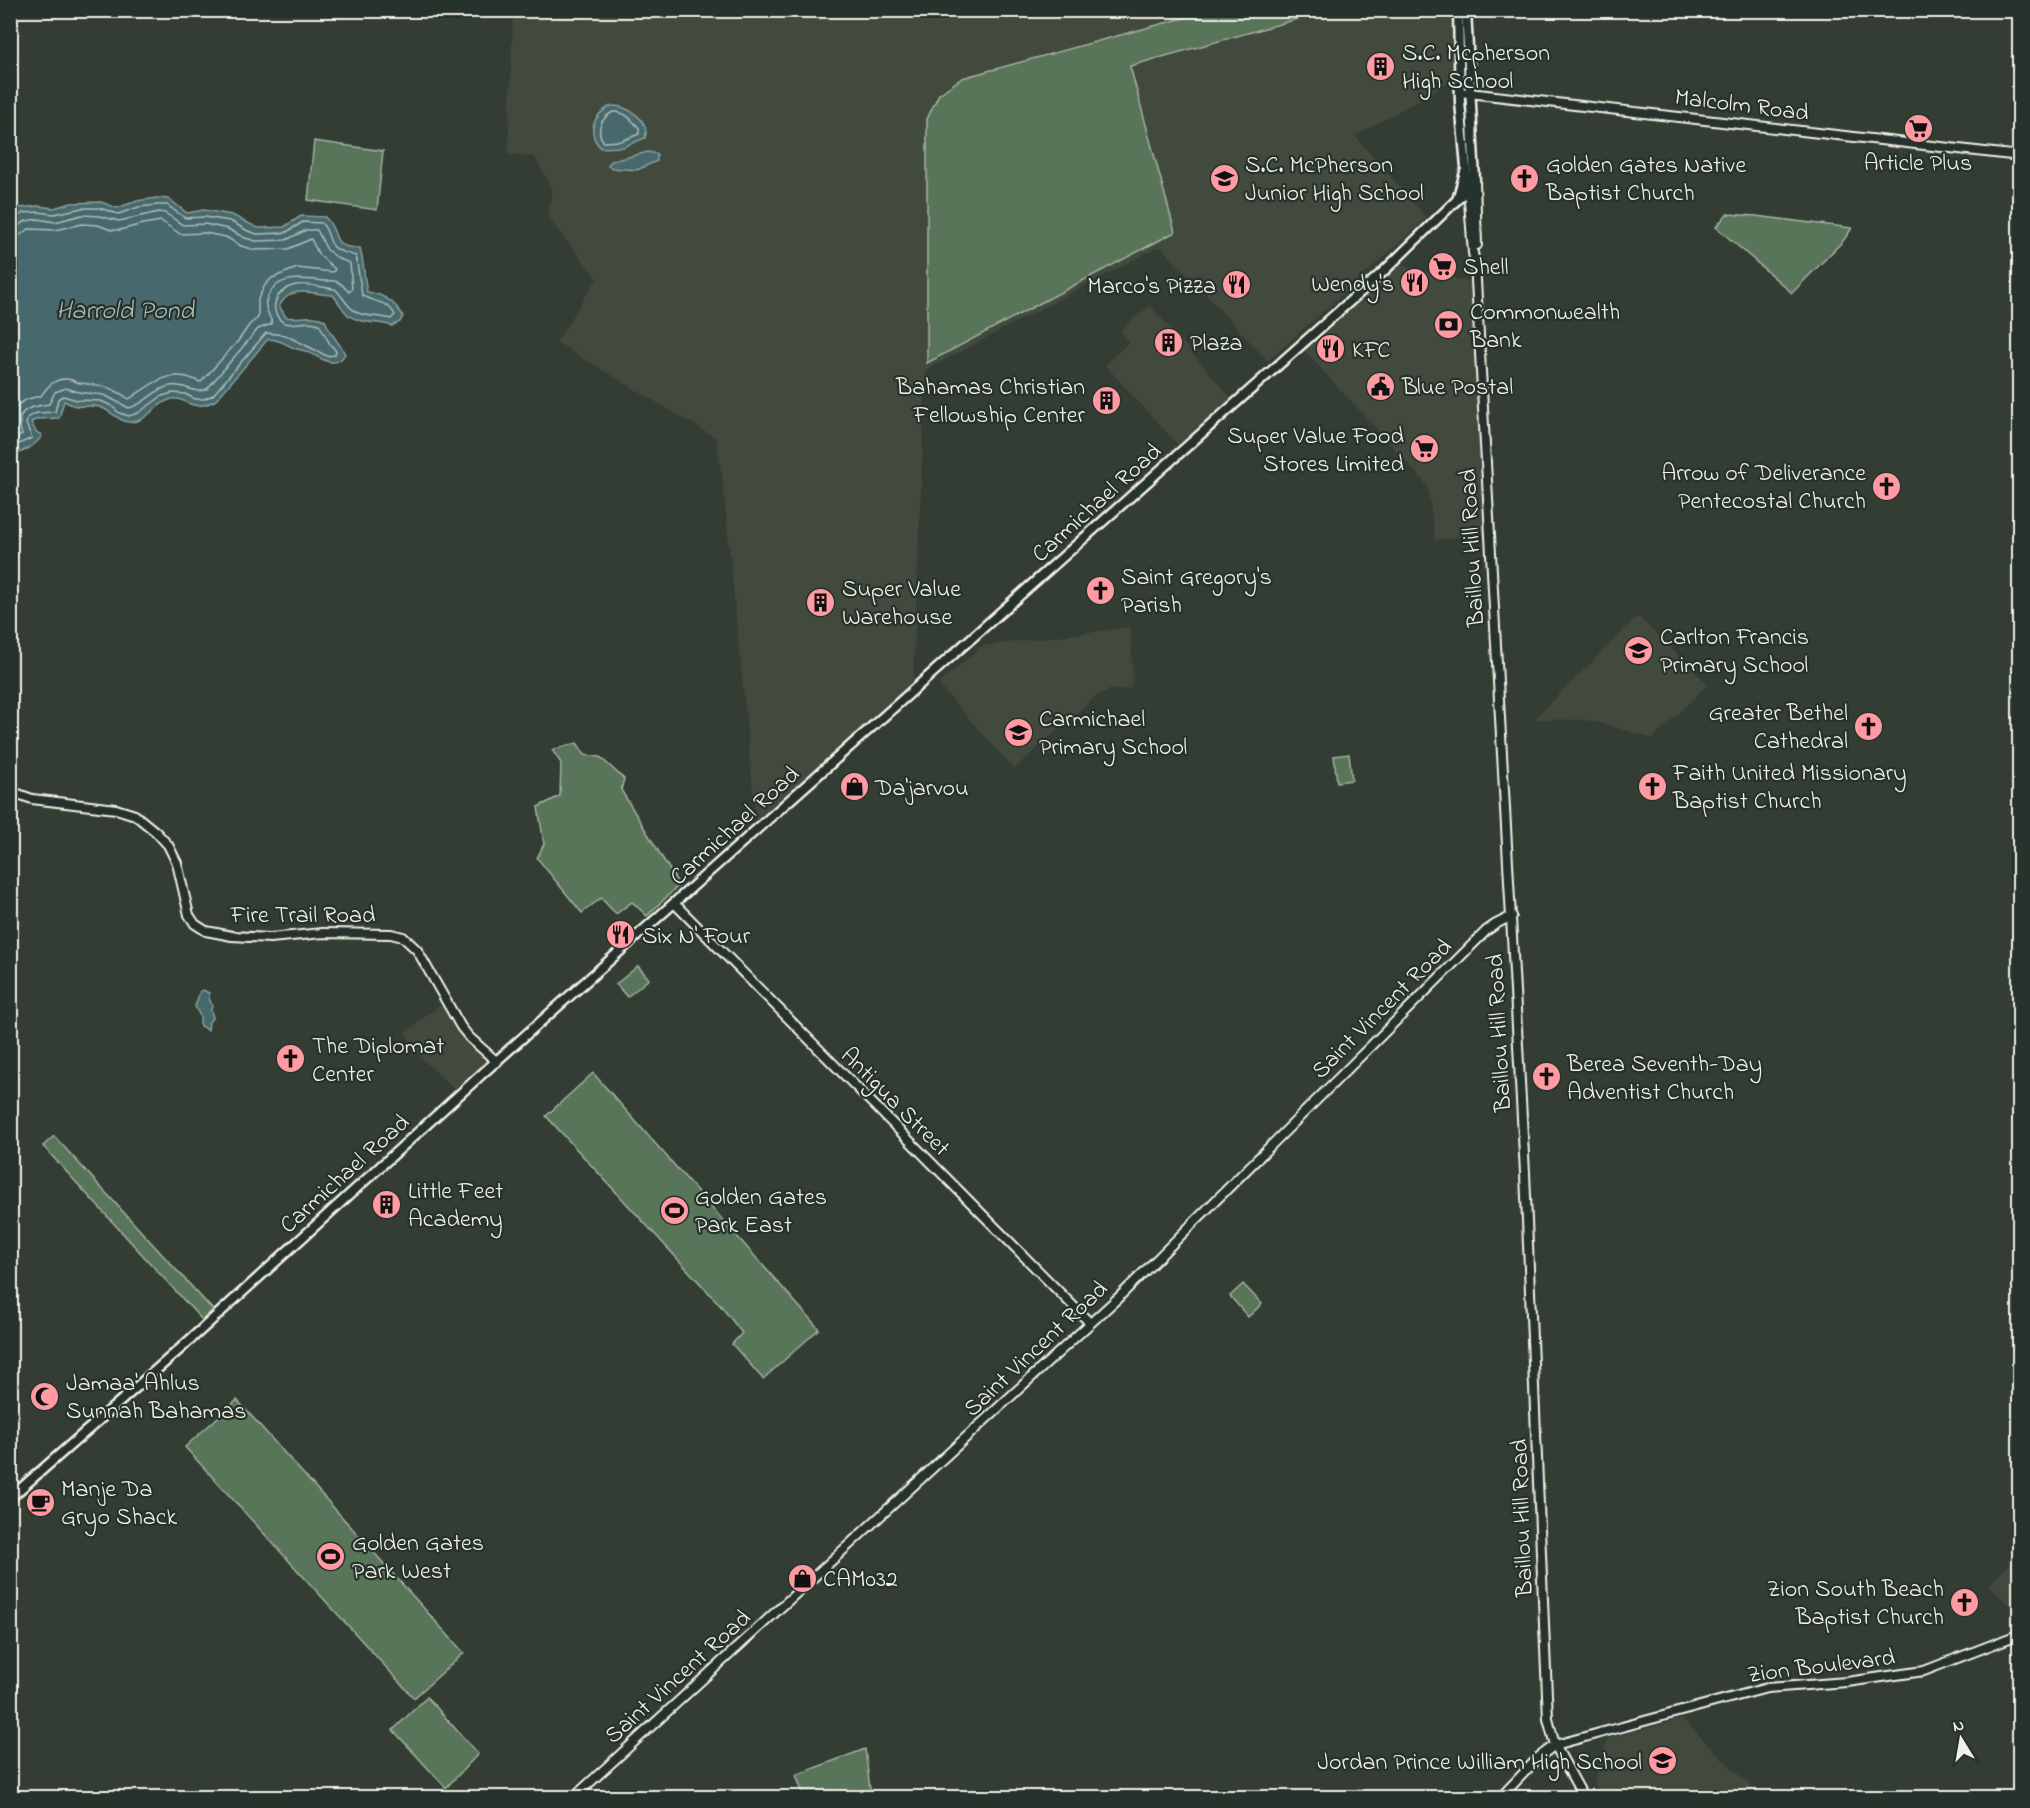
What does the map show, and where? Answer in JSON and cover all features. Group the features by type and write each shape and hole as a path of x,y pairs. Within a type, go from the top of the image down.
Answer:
{"main road":[{"name":"Baillou Hill Road","path":"1458,10 1460,92 1468,189"},
{"name":"Baillou Hill Road","path":"1466,10 1475,181"},
{"name":"Carmichael Road","path":"10,1498 189,1341 397,1151 1384,272 1456,200 1466,169"},
{"path":"1456,200 1475,181"}],"street":[{"name":"Malcolm Road","path":"1460,92 2019,156"},
{"name":"Baillou Hill Road","path":"1475,181 1477,232 1475,258"},
{"name":"Baillou Hill Road","path":"1468,189 1475,258 1512,916 1534,1354 1548,1714 1555,1745 1584,1797"},
{"name":"Fire Trail Road","path":"10,791 32,799 116,809 135,814 168,845 177,863 189,915 195,924 206,931 232,936 270,938 323,933 391,934 403,937 417,950 461,1027 497,1062"},
{"name":"Antigua Street","path":"675,904 1090,1323"},
{"name":"Saint Vincent Road","path":"573,1797 1119,1298 1486,931 1512,916"},
{"name":"Zion Boulevard","path":"1555,1745 1769,1687 1846,1682 1924,1671 2019,1634"},
{"path":"1500,1797 1539,1757 1555,1745"}],"shaded area":[{"path":"513,11 1453,11 1456,79 1355,136 1427,218 1268,361 1160,246 926,370 913,684 756,822 722,475 716,438 556,342 597,278 547,217 552,190 535,157 508,154"},
{"path":"1399,265 1475,283 1489,533 1435,540 1428,488 1423,480 1304,350"},
{"path":"1150,305 1231,398 1178,445 1105,365 1129,342 1120,330"},
{"name":"Carlton Francis Primary School","path":"1638,616 1708,684 1653,739 1585,720 1534,719"},
{"name":"Carmichael Primary School","path":"1130,627 1133,680 1131,687 1109,690 1097,695 1014,769 938,684 982,646"},
{"path":"443,1002 494,1059 457,1092 421,1058 405,1033"},
{"path":"2019,1554 2019,1615 1989,1585"},
{"name":"Jordan Prince William High School","path":"1682,1719 1762,1797 1607,1797 1593,1784 1608,1738"}],"green space":[{"path":"1209,11 1326,11 1130,66 1175,232 927,363 927,119 939,94 962,78"},
{"path":"314,141 383,151 377,210 308,200"},
{"path":"1727,214 1852,228 1843,241 1792,293 1716,227"},
{"path":"577,743 585,755 600,757 624,779 621,790 679,885 647,916 632,902 616,914 601,898 582,913 537,858 544,844 538,807 560,796 561,763 552,750"},
{"path":"1349,754 1352,780 1337,782 1334,756"},
{"path":"638,966 649,979 627,997 616,984"},
{"name":"Golden Gates Park East","path":"593,1073 819,1329 763,1379 732,1344 742,1333 720,1305 546,1116"},
{"path":"54,1136 213,1310 202,1320 43,1146"},
{"path":"1243,1284 1262,1304 1248,1317 1230,1296"},
{"name":"Golden Gates Park West","path":"237,1400 464,1653 414,1698 185,1447"},
{"path":"427,1697 478,1754 446,1788 393,1730"},
{"path":"865,1749 871,1797 804,1797 796,1775"}],"water":[{"path":"611,106 624,108 636,115 644,125 645,138 623,147 601,148 594,136 594,125 600,114"},
{"path":"648,152 657,154 657,161 637,170 608,166 612,161"},
{"name":"Harrold Pond","path":"169,199 187,213 204,210 232,215 258,228 284,227 301,216 325,217 339,243 343,246 360,248 367,292 388,300 403,316 400,322 392,326 364,321 348,315 333,295 296,292 284,299 279,306 286,317 314,317 325,320 345,354 337,362 327,361 306,351 268,339 216,400 197,405 179,399 168,400 135,422 119,419 100,407 75,406 64,401 59,418 38,419 31,422 36,432 42,435 37,442 24,451 11,454 11,215 20,208 38,206 54,208 71,203 101,202 117,208 137,201"},
{"path":"200,991 209,993 212,1005 213,1017 209,1022 208,1030 200,1026 200,1016 195,1007"}],"place":[{"name":"S.C. Mcpherson High School","path":"1381,66"},
{"name":"Article Plus","path":"1918,129"},
{"name":"S.C. McPherson Junior High School","path":"1224,178"},
{"name":"Golden Gates Native Baptist Church","path":"1525,178"},
{"name":"Shell","path":"1442,266"},
{"name":"Wendy's","path":"1415,283"},
{"name":"Marco's Pizza","path":"1237,285"},
{"name":"Commonwealth Bank","path":"1449,325"},
{"name":"Plaza","path":"1169,342"},
{"name":"KFC","path":"1331,349"},
{"name":"Blue Postal","path":"1381,386"},
{"name":"Bahamas Christian Fellowship Center","path":"1106,400"},
{"name":"Super Value Food Stores Limited","path":"1425,449"},
{"name":"Arrow of Deliverance Pentecostal Church","path":"1887,486"},
{"name":"Saint Gregory's Parish","path":"1100,590"},
{"name":"Super Value Warehouse","path":"821,602"},
{"name":"Carlton Francis Primary School","path":"1639,650"},
{"name":"Greater Bethel Cathedral","path":"1869,726"},
{"name":"Carmichael Primary School","path":"1018,732"},
{"name":"Faith United Missionary Baptist Church","path":"1652,786"},
{"name":"Da'jarvou","path":"854,787"},
{"name":"Six N' Four","path":"621,935"},
{"name":"The Diplomat Center","path":"291,1059"},
{"name":"Berea Seventh-Day Adventist Church","path":"1546,1077"},
{"name":"Little Feet Academy","path":"387,1204"},
{"name":"Golden Gates Park East","path":"674,1210"},
{"name":"Jamaa' Ahlus Sunnah Bahamas","path":"45,1396"},
{"name":"Manje Da Gryo Shack","path":"40,1502"},
{"name":"Golden Gates Park West","path":"331,1556"},
{"name":"CAM032","path":"802,1578"},
{"name":"Zion South Beach Baptist Church","path":"1965,1602"},
{"name":"Jordan Prince William High School","path":"1663,1761"}]}
